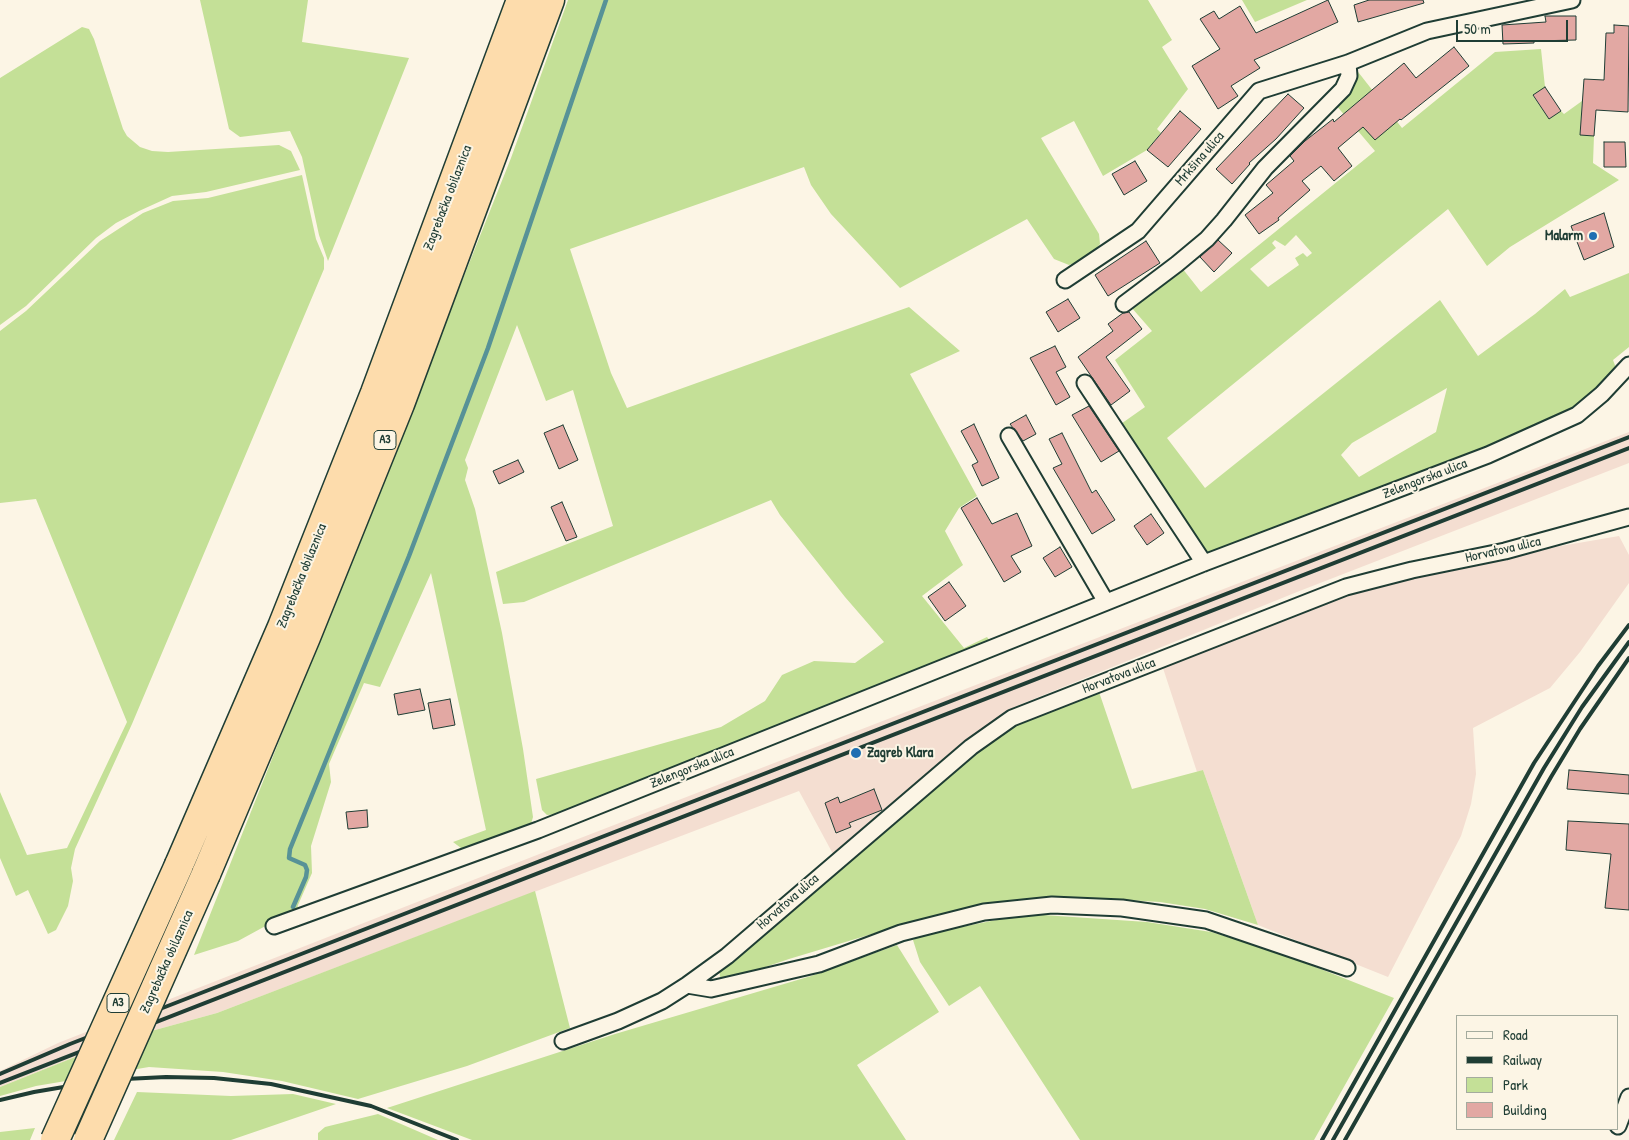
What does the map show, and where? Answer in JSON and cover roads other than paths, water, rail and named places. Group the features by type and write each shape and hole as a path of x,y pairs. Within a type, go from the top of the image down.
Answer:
{"highway":[{"name":"Zagrebačka obilaznica","path":"55,1140 179,865 282,627 366,416 521,0"},
{"name":"Zagrebačka obilaznica","path":"88,1140 206,874 306,637 400,404 550,0"}],"street":[{"name":"Mrkšina ulica","path":"1065,280 1138,231 1259,92 1348,62 1427,31 1572,0"},
{"path":"1124,304 1177,264 1218,227 1265,168 1343,89 1349,76 1348,62"},
{"name":"Zelengorska ulica","path":"274,926 538,830 1204,563 1537,435 1577,415 1602,394 1629,366"},
{"path":"1085,383 1204,563"},
{"path":"1009,436 1106,602"},
{"name":"Horvatova ulica","path":"563,1041 618,1021 662,1001 688,985 727,956 843,854 971,747 1012,718 1346,587 1412,570 1505,551 1629,517"},
{"path":"688,985 711,989 820,964 901,933 984,912 1052,905 1122,908 1206,920 1347,968"},
{"path":"1619,1123 1629,1097"}],"waterway":[{"path":"293,907 306,877 307,870 305,865 289,858 290,849 409,556 488,348 606,0"}],"railway":[{"path":"0,1074 70,1044 1629,437"},
{"path":"0,1083 1629,448"},
{"path":"1322,1140 1534,763 1598,666 1629,625"},
{"path":"1333,1140 1544,768 1582,707 1629,642"},
{"path":"1345,1140 1551,777 1580,729 1629,658"},
{"path":"0,1100 105,1080 166,1077 214,1078 271,1084 371,1106 457,1140"}],"place":[{"name":"Malarm","path":"1593,236"},
{"name":"Zagreb Klara","path":"856,753"}]}
